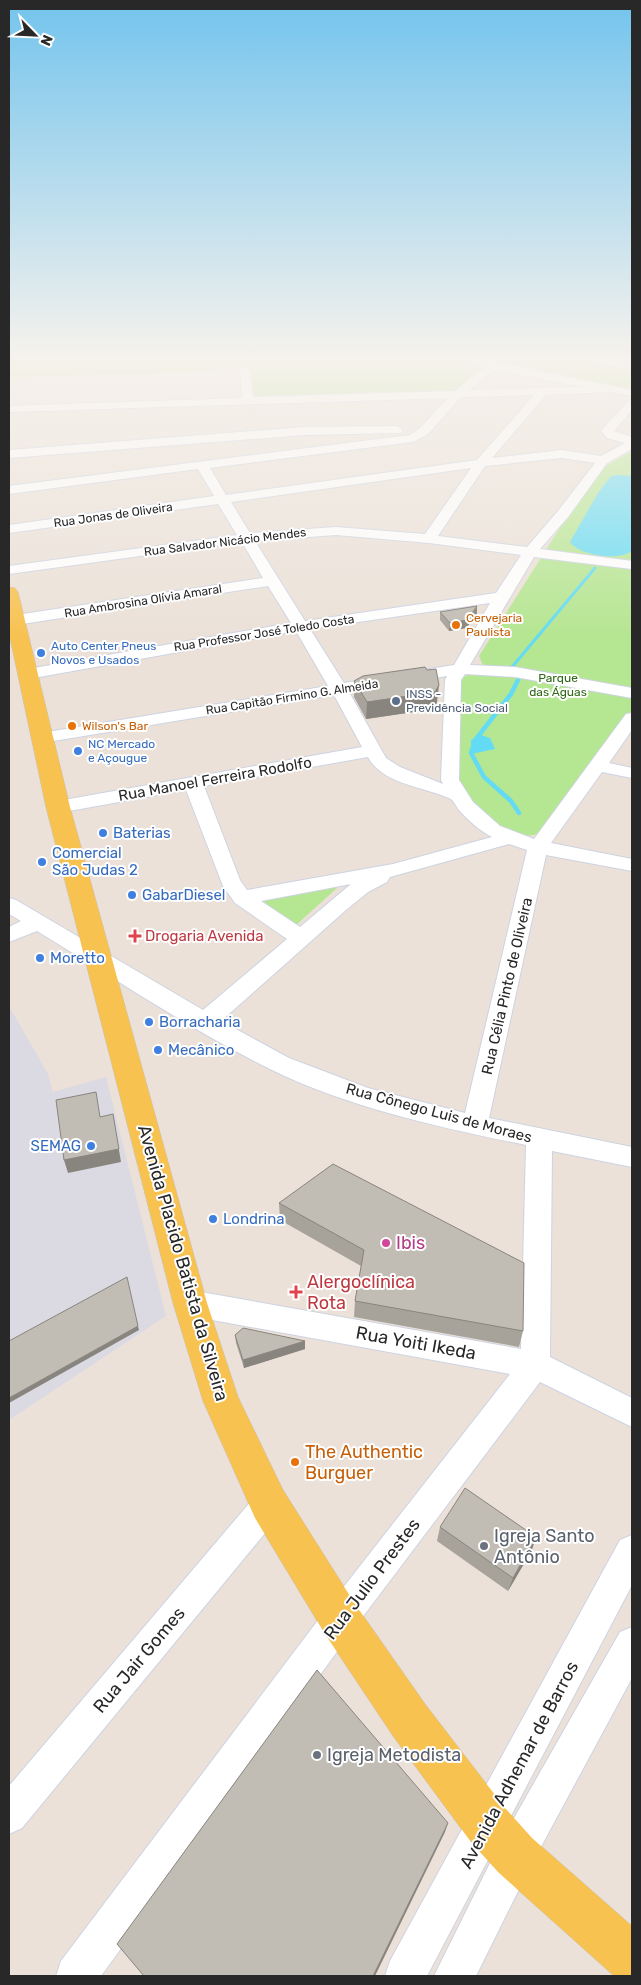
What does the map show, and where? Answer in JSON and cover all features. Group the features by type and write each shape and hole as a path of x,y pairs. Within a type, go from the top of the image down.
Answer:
{"main road":[{"name":"Avenida Placido Batista da Silveira","path":"12,606 58,807 190,1303 221,1401 269,1504 340,1619 409,1720 488,1825 515,1855 632,1959"}],"street":[{"path":"9,454 39,452"},
{"path":"9,490 312,452"},
{"path":"429,540 480,464 491,452"},
{"path":"616,452 603,460 563,514 530,552 458,670 453,680 450,780 466,806 488,825 510,838 538,847 632,864"},
{"name":"Rua Jonas de Oliveira","path":"9,529 550,454 603,460"},
{"path":"202,466 338,690 371,751 379,761 394,771 459,795"},
{"name":"Rua Salvador Nicácio Mendes","path":"9,570 244,538 336,531 429,540 632,565"},
{"name":"Rua Ambrosina Olívia Amaral","path":"12,606 271,581"},
{"name":"Rua Professor José Toledo Costa","path":"28,674 299,626 501,597"},
{"name":"Rua Capitão Firmino G. Almeida","path":"41,738 458,670 515,672 632,693"},
{"path":"538,847 632,718"},
{"name":"Rua Manoel Ferreira Rodolfo","path":"58,807 371,751"},
{"path":"598,766 632,773"},
{"path":"193,783 230,880 242,898 301,938"},
{"path":"242,898 394,870 510,838"},
{"name":"Rua Célia Pinto de Oliveira","path":"475,1125 538,847"},
{"path":"205,1022 361,887 394,870"},
{"name":"Rua Cônego Luis de Moraes","path":"9,906 24,921 98,957 205,1022 281,1064 364,1096 475,1125 632,1157"},
{"path":"9,935 24,921"},
{"path":"535,1365 539,1139"},
{"name":"Rua Yoiti Ikeda","path":"190,1303 535,1365 632,1413"},
{"name":"Rua Julio Prestes","path":"76,1976 340,1619 535,1365"},
{"name":"Rua Jair Gomes","path":"9,1815 269,1504"},
{"name":"Avenida Adhemar de Barros","path":"405,1976 488,1825 632,1552"},
{"path":"454,1976 515,1855 632,1644"}],"shaded area":[{"path":"9,1006 48,1074 53,1092 106,1077 166,1316 9,1420"}],"green space":[{"name":"Parque das Águas","path":"632,452 632,711 541,831 531,835 516,834 485,818 450,780 456,679 485,670 479,656 568,515 602,468"},
{"path":"338,887 294,927 251,900"}],"water":[{"path":"611,476 632,476 632,551 618,556 600,556 582,551 570,542 598,493"},
{"path":"481,735 490,738 495,749 471,754 471,740"}],"building":[{"path":"477,606 467,620 450,623 440,612"},
{"path":"425,667 427,670 436,669 439,685 435,692 367,702 354,681 363,676"},
{"name":"SEMAG","path":"96,1092 100,1117 113,1114 119,1149 64,1160 56,1100"},
{"name":"Ibis","path":"333,1164 524,1263 523,1331 355,1301 364,1250 279,1203"},
{"path":"127,1277 138,1326 9,1398 9,1341"},
{"path":"243,1328 305,1341 243,1360 235,1335"},
{"name":"Igreja Santo Antônio","path":"465,1488 536,1537 513,1578 440,1527"},
{"name":"Igreja Metodista","path":"317,1670 448,1823 373,1976 144,1976 117,1944"}],"waterway":[{"path":"512,667 595,568"},
{"path":"476,739 511,694 520,676"},
{"path":"472,749 471,753 484,777 511,801 519,813"}],"place":[{"name":"Cervejaria Paulista","path":"456,625"},
{"name":"Auto Center Pneus Novos e Usados","path":"41,653"},
{"name":"INSS - Previdência Social","path":"396,701"},
{"name":"Wilson's Bar","path":"72,726"},
{"name":"NC Mercado e Açougue","path":"78,751"},
{"name":"Baterias","path":"103,833"},
{"name":"Comercial São Judas 2","path":"42,862"},
{"name":"GabarDiesel","path":"132,895"},
{"name":"Drogaria Avenida","path":"135,936"},
{"name":"Moretto","path":"40,958"},
{"name":"Borracharia","path":"149,1022"},
{"name":"Mecânico","path":"158,1050"},
{"name":"SEMAG","path":"91,1146"},
{"name":"Londrina","path":"213,1219"},
{"name":"Ibis","path":"386,1243"},
{"name":"Alergoclínica Rota","path":"296,1292"},
{"name":"The Authentic Burguer","path":"295,1462"},
{"name":"Igreja Santo Antônio","path":"484,1546"},
{"name":"Igreja Metodista","path":"317,1755"}]}
